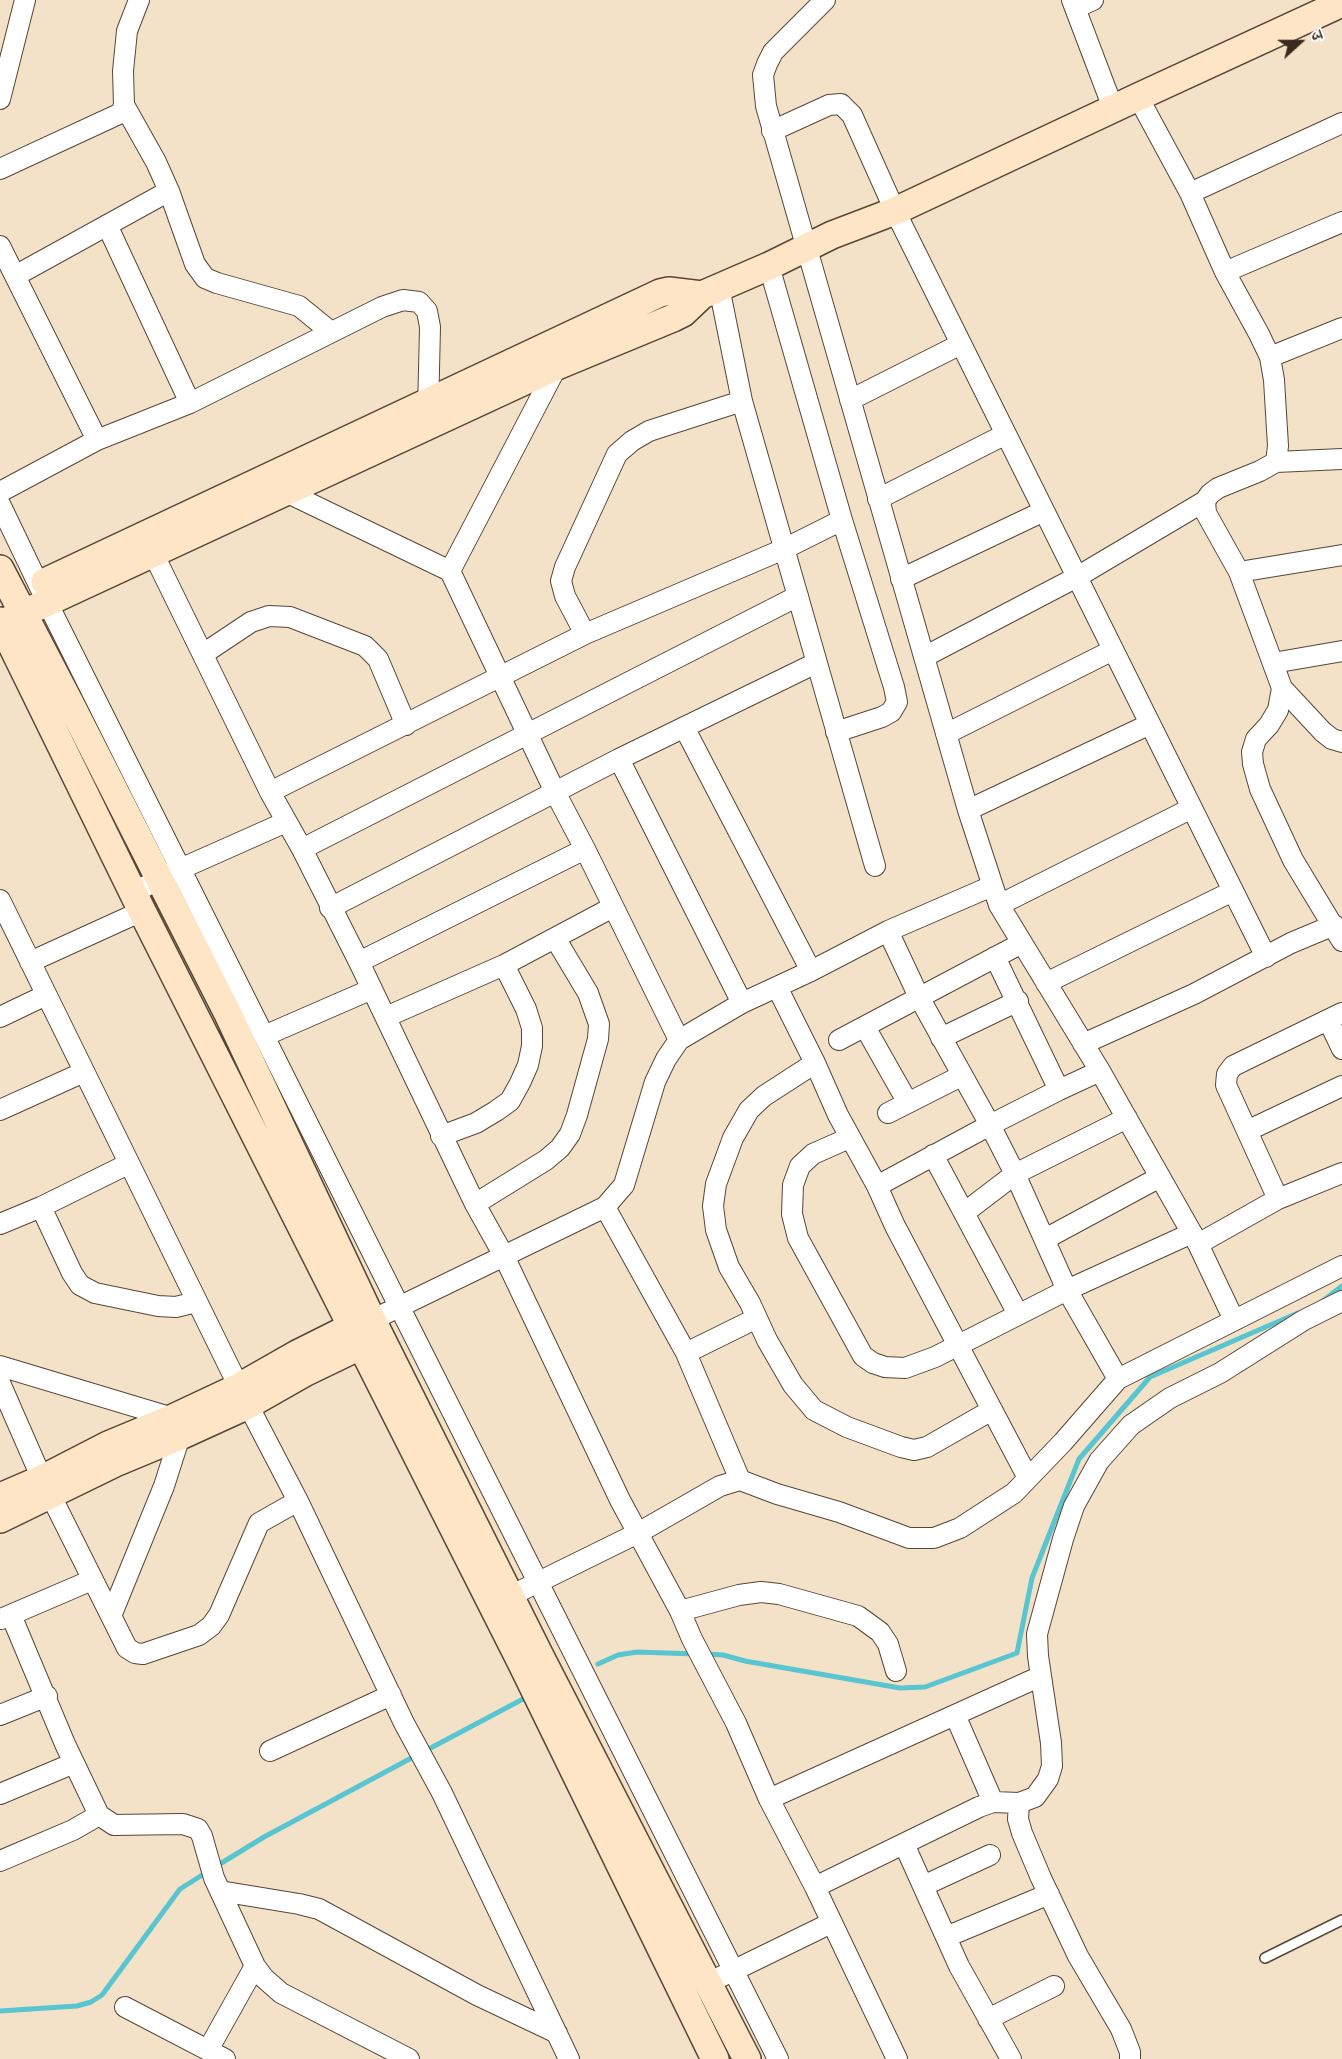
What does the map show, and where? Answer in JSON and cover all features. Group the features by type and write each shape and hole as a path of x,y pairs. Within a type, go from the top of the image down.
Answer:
{"street":[{"path":"0,99 25,0"},
{"path":"0,169 121,113 124,105 123,71 126,31 139,0"},
{"path":"825,0 773,52 766,64 763,75 766,106 968,810 999,905 1100,1071 1195,1238 1234,1320"},
{"path":"1093,0 1073,4 1113,108"},
{"path":"428,413 556,366 673,318 711,291 769,266 805,247 895,211 1342,3"},
{"path":"1138,97 1190,193 1225,272 1270,357 1274,380 1278,446 1276,462"},
{"path":"772,131 829,105 841,104 852,115 895,211 1266,957"},
{"path":"124,105 156,162 195,264 205,278 299,306 331,332"},
{"path":"1190,193 1342,123"},
{"path":"15,276 169,191"},
{"path":"1225,272 1342,222"},
{"path":"106,225 190,403"},
{"path":"0,246 98,440"},
{"path":"769,266 897,702 891,712 882,717 836,732"},
{"path":"16,609 428,413 660,294 669,291 711,291"},
{"path":"711,291 875,866"},
{"path":"0,492 98,440 190,403 382,307 403,300 419,302 427,311 430,327 428,413"},
{"path":"1270,357 1342,328"},
{"path":"850,400 961,344"},
{"path":"450,571 556,366"},
{"path":"585,634 565,596 561,581 565,567 617,454 632,441 649,431 742,401"},
{"path":"878,499 1006,434"},
{"path":"924,657 1077,577 1204,501 1218,488 1276,462 1342,459"},
{"path":"279,484 450,571 555,792 679,1040"},
{"path":"16,609 153,553 279,484"},
{"path":"1204,501 1206,513 1239,572 1282,688 1323,732 1332,739 1342,742"},
{"path":"0,504 16,609 264,1036 778,2059"},
{"path":"901,579 1044,511"},
{"path":"270,792 585,634 784,549 842,520"},
{"path":"153,553 270,792 302,849 359,962 441,1136 504,1256 638,1533 736,1723 770,1800 897,2059"},
{"path":"1239,572 1342,555"},
{"path":"0,570 138,902 367,1333 501,1601 715,2059"},
{"path":"302,849 798,596"},
{"path":"203,654 250,622 269,615 290,617 365,646 378,659 406,725"},
{"path":"946,735 1113,650"},
{"path":"1273,663 1342,651"},
{"path":"330,908 619,759 816,663"},
{"path":"1083,1044 1183,999 1291,943 1338,934 1293,860 1260,789 1252,764 1252,752 1256,739 1269,725 1278,710 1282,688"},
{"path":"968,810 1150,724"},
{"path":"684,727 811,971"},
{"path":"619,759 742,1002"},
{"path":"999,905 1192,808"},
{"path":"30,962 138,902 170,874 286,822"},
{"path":"359,962 585,849"},
{"path":"170,874 228,1014 367,1333"},
{"path":"0,1497 46,1487 116,1463 177,1427 244,1396 306,1372 367,1333 399,1306 605,1207 624,1185 655,1082 666,1059 679,1040 742,1002 811,971 888,931 992,886"},
{"path":"1046,983 1233,891"},
{"path":"0,900 5,923 30,962 196,1302 298,1501 404,1723 442,1793 569,2059"},
{"path":"386,1017 504,965 614,907"},
{"path":"888,931 919,997 1015,1174 1067,1290 1118,1379"},
{"path":"475,1204 546,1160 560,1148 570,1134 577,1116 598,1040 599,1024 588,993 555,938"},
{"path":"839,1041 1022,943"},
{"path":"995,957 1059,1090"},
{"path":"441,1136 476,1123 510,1101 528,1065 532,1046 532,1028 526,1009 504,965"},
{"path":"777,987 849,1138 877,1186 1028,1479"},
{"path":"264,1036 372,989"},
{"path":"0,1017 46,995"},
{"path":"941,1038 1018,1001"},
{"path":"1278,1199 1226,1085 1227,1074 1233,1066 1335,1017 1342,1049"},
{"path":"865,1027 908,1103"},
{"path":"815,1064 764,1096 748,1110 733,1138 716,1184 713,1206 716,1230 729,1267 793,1385 814,1410 847,1427 914,1450 927,1447 992,1410"},
{"path":"877,1186 990,1125 1100,1071"},
{"path":"0,1110 84,1072"},
{"path":"888,1113 961,1076"},
{"path":"1248,1131 1342,1086"},
{"path":"964,1213 1015,1174 1127,1118"},
{"path":"849,1138 813,1154 800,1166 793,1185 792,1214 798,1238 863,1356 885,1367 905,1368 959,1346 1067,1290 1195,1238 1278,1199 1342,1173"},
{"path":"933,1155 1017,1314"},
{"path":"0,1224 41,1207 129,1164"},
{"path":"1045,1239 1160,1177"},
{"path":"41,1207 80,1286 95,1293 158,1306 176,1307 196,1302"},
{"path":"605,1207 687,1353 740,1480"},
{"path":"501,1601 638,1533 720,1486 740,1480 777,1494 839,1512 909,1538 921,1540 934,1538 960,1528 1014,1493 1118,1379 1342,1266"},
{"path":"814,1887 993,1802 1019,1803 1035,1797 1048,1779 1052,1766 1037,1634 1074,1506 1099,1461 1131,1425 1170,1398 1220,1373 1304,1320 1342,1301"},
{"path":"687,1353 757,1318"},
{"path":"0,1366 177,1427"},
{"path":"0,1383 46,1487 92,1580 127,1648 135,1653 143,1654 200,1635 211,1626 219,1615 259,1523 298,1501"},
{"path":"111,1616 164,1486 177,1427"},
{"path":"0,1519 46,1487"},
{"path":"92,1580 6,1617 47,1696 99,1815 114,1825 183,1824 198,1829 217,1885 255,1966 264,1978 281,1994 409,2059"},
{"path":"680,1611 739,1595 762,1592 779,1594 858,1616 880,1632 888,1644 896,1671"},
{"path":"501,1601 747,2059"},
{"path":"770,1800 1041,1676"},
{"path":"270,1751 391,1695"},
{"path":"0,1714 47,1696"},
{"path":"955,1715 993,1802"},
{"path":"0,1794 74,1762"},
{"path":"1019,1803 1018,1819 1022,1833 1078,1956 1121,2028 1125,2057"},
{"path":"0,1860 73,1830 99,1815"},
{"path":"904,1844 945,1937 1011,2059"},
{"path":"923,1886 990,1855"},
{"path":"217,1885 319,1909 477,1995 556,2033"},
{"path":"945,1937 1048,1894"},
{"path":"708,1983 831,1923"},
{"path":"125,2007 217,2055 255,1966"},
{"path":"988,2019 1054,1986"}],"lane":[{"path":"1265,1958 1342,1920"}],"waterway":[{"path":"1320,1303 1342,1286"},
{"path":"705,1654 723,1655 745,1661 900,1688 925,1687 1017,1653 1032,1578 1079,1459 1150,1377 1298,1313"},
{"path":"598,1664 618,1655 637,1652 696,1654"},
{"path":"425,1751 523,1699"},
{"path":"215,1867 264,1837 417,1755"},
{"path":"0,2011 77,2006 91,2002 102,1995 180,1889 207,1872"}]}
